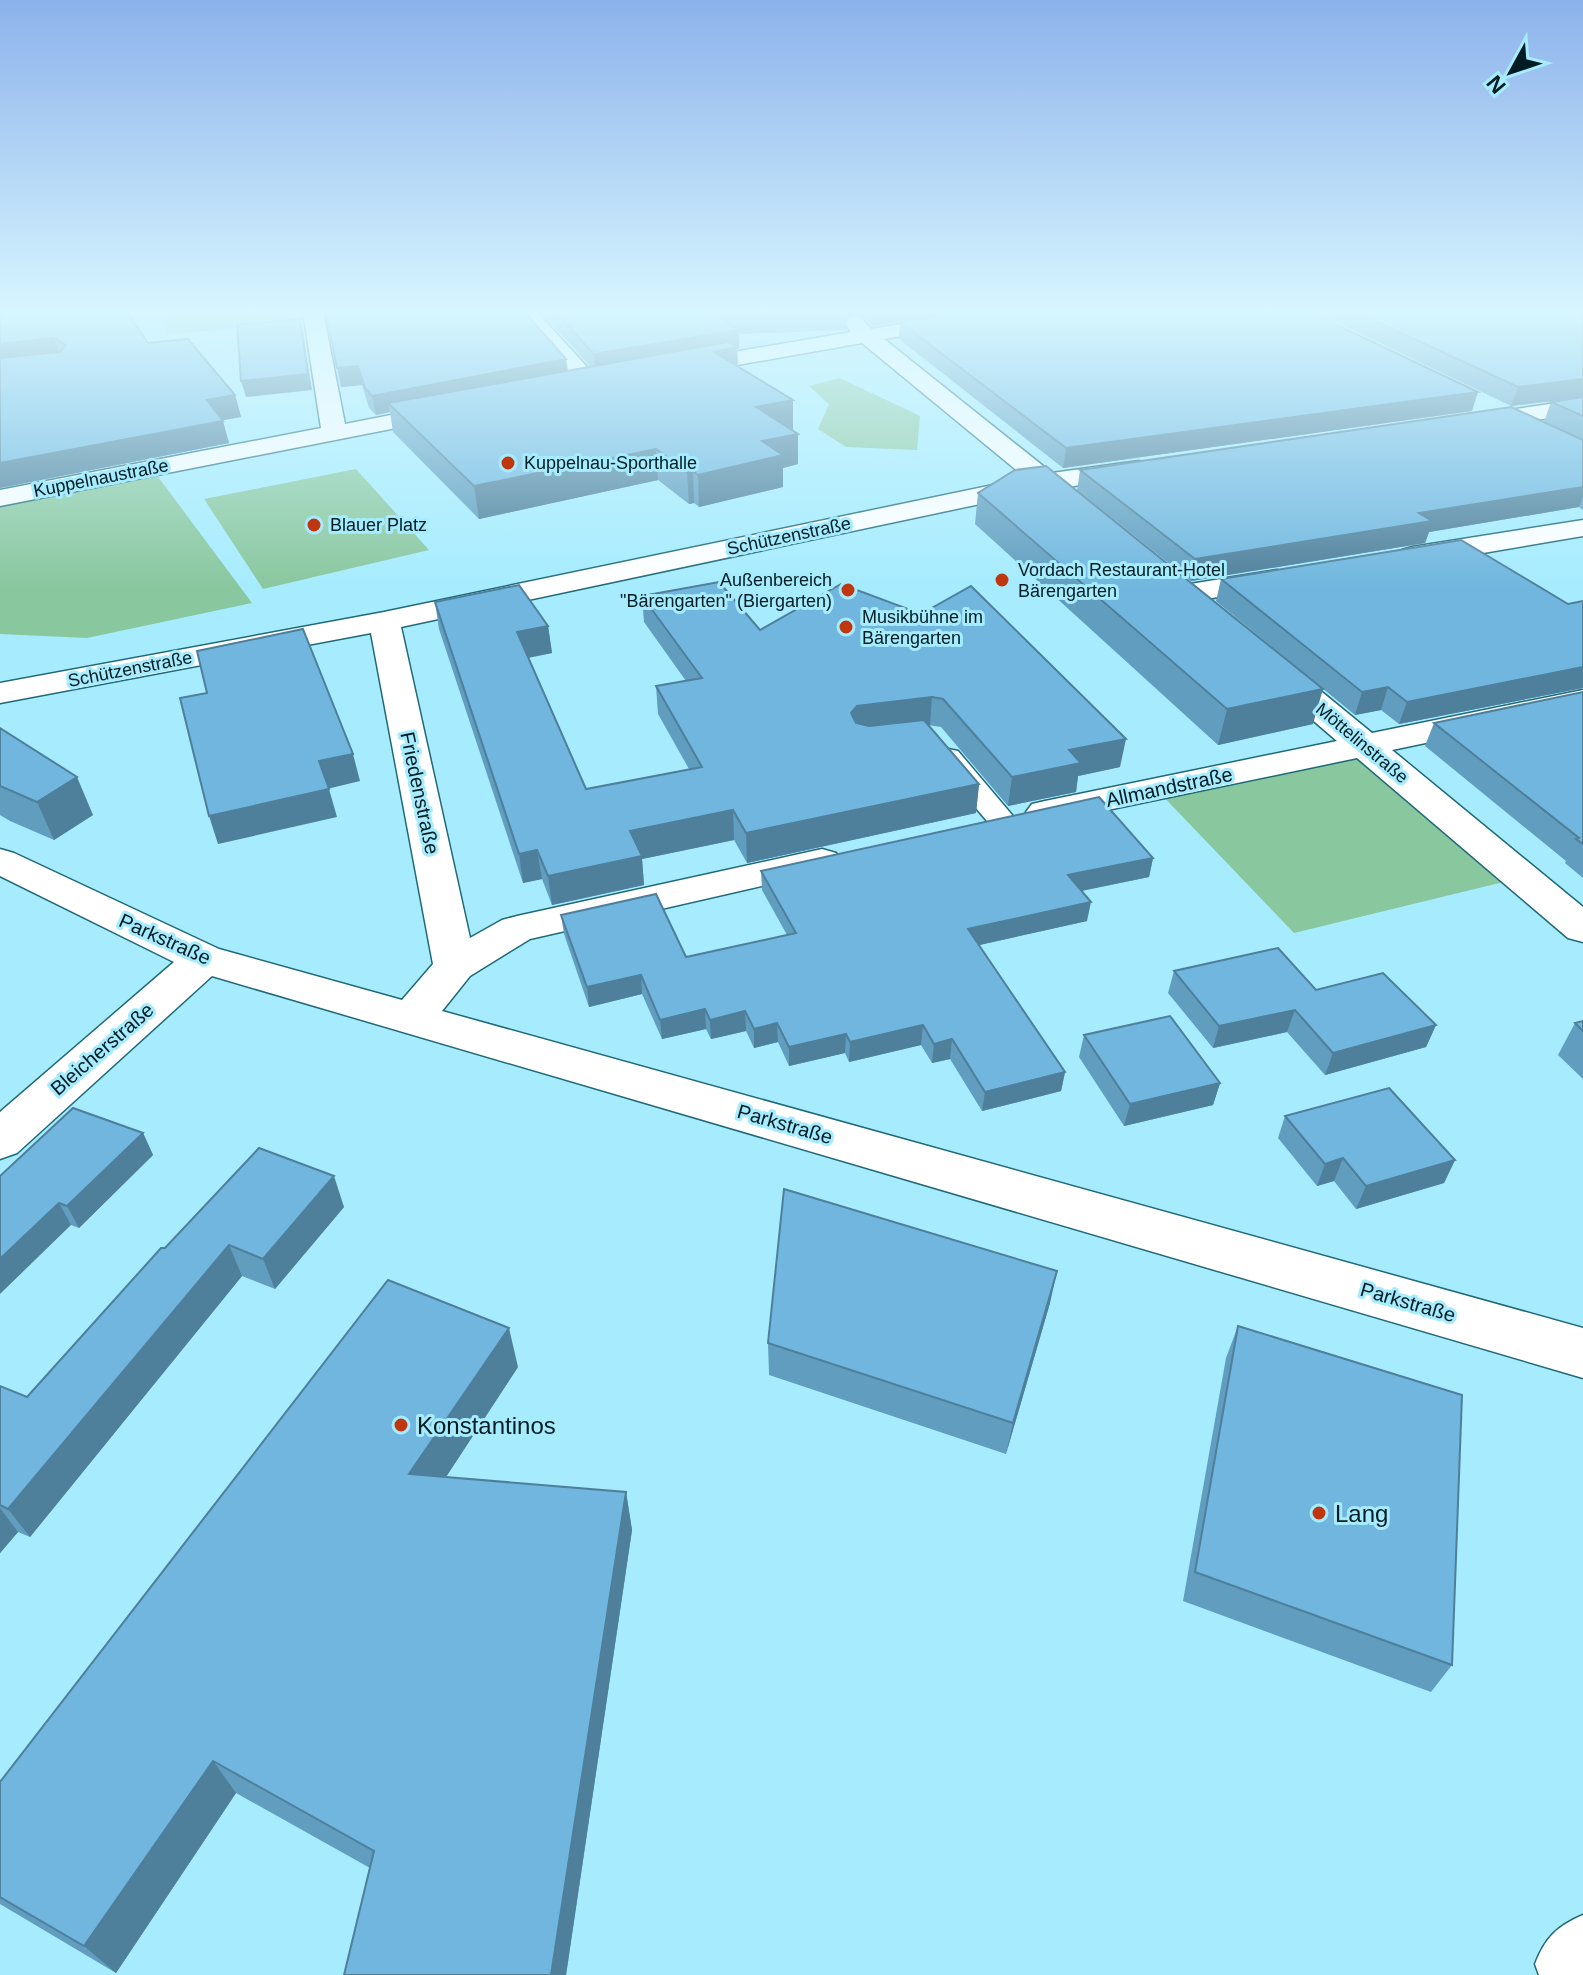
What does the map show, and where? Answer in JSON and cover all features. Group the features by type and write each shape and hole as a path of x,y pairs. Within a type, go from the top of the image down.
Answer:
{"street":[{"path":"329,404 334,432"},
{"path":"950,404 1077,507"},
{"path":"1482,404 1546,436"},
{"path":"1448,426 1583,406"},
{"name":"Kuppelnaustraße","path":"0,498 468,407"},
{"name":"Schützenstraße","path":"0,693 384,621 1046,482 1170,464"},
{"path":"1383,561 1583,528"},
{"path":"1184,594 1307,574"},
{"path":"1160,575 1208,614"},
{"name":"Friedenstraße","path":"384,621 455,966"},
{"name":"Möttelinstraße","path":"1257,655 1583,929"},
{"name":"Allmandstraße","path":"957,831 1583,700"},
{"path":"412,1018 455,966 517,929 851,855"},
{"name":"Parkstraße","path":"0,861 204,959 1583,1353"},
{"name":"Bleicherstraße","path":"0,1140 204,959"}],"lane":[{"path":"930,736 1002,821"}],"green space":[{"path":"829,404 895,404 920,416 917,450 846,447 818,429"},
{"name":"Blauer Platz","path":"356,469 429,550 263,589 204,499"},
{"path":"156,474 252,603 87,638 0,634 0,506"},
{"path":"1366,747 1524,877 1294,933 1157,790"}],"building":[{"path":"0,404 210,404 223,421 0,463"},
{"path":"389,404 771,404 756,407 798,434 762,441 783,455 698,475 693,471 687,472 656,449 474,486"},
{"path":"1008,404 1388,404 1066,448"},
{"path":"1556,404 1583,404 1583,416"},
{"path":"1511,407 1583,440 1583,487 1419,513 1432,521 1195,559 1080,470"},
{"path":"1046,466 1323,689 1227,709 978,493 1015,470"},
{"path":"1461,540 1568,604 1583,601 1583,667 1407,702 1388,687 1362,692 1221,579"},
{"path":"719,582 760,630 841,584 921,614 971,586 1126,739 1069,750 1081,763 1012,777 943,699 932,697 857,706 851,713 856,723 869,726 924,720 979,784 746,833 733,810 630,831 642,856 548,876 537,850 519,854 435,602 519,585 548,626 517,632 586,789 702,767 656,686 702,678 642,596"},
{"path":"303,629 353,754 319,761 329,789 209,816 180,698 207,693 197,651"},
{"path":"1583,692 1583,844 1434,723"},
{"path":"0,728 77,777 37,802 0,786"},
{"path":"1099,797 1153,858 1068,875 1091,902 968,929 1065,1072 985,1092 952,1039 934,1044 923,1025 850,1042 846,1034 789,1047 777,1023 754,1029 745,1011 710,1020 705,1009 660,1020 641,975 587,987 561,915 656,894 686,957 796,933 761,871"},
{"path":"1278,948 1316,990 1383,973 1436,1025 1333,1053 1295,1010 1219,1026 1174,971"},
{"path":"1170,1016 1220,1083 1130,1104 1084,1035"},
{"path":"1389,1088 1455,1160 1366,1186 1343,1158 1325,1164 1285,1116"},
{"path":"73,1108 143,1133 67,1206 59,1203 0,1259 0,1176"},
{"path":"259,1148 334,1176 263,1259 229,1245 8,1509 0,1505 0,1386 27,1397 161,1248 165,1248"},
{"path":"784,1189 1057,1271 1013,1423 768,1343"},
{"path":"388,1280 509,1328 409,1474 626,1492 551,1975 344,1975 374,1851 213,1761 84,1946 0,1897 0,1782"},
{"name":"Lang","path":"1238,1326 1462,1395 1452,1665 1195,1572"}],"place":[{"name":"Kuppelnau-Sporthalle","path":"508,463"},
{"name":"Blauer Platz","path":"314,525"},
{"name":"Vordach Restaurant-Hotel Bärengarten","path":"1002,580"},
{"name":"Außenbereich \"Bärengarten\" (Biergarten)","path":"848,590"},
{"name":"Musikbühne im Bärengarten","path":"846,627"},
{"name":"Konstantinos","path":"401,1425"},
{"name":"Lang","path":"1319,1513"}]}
